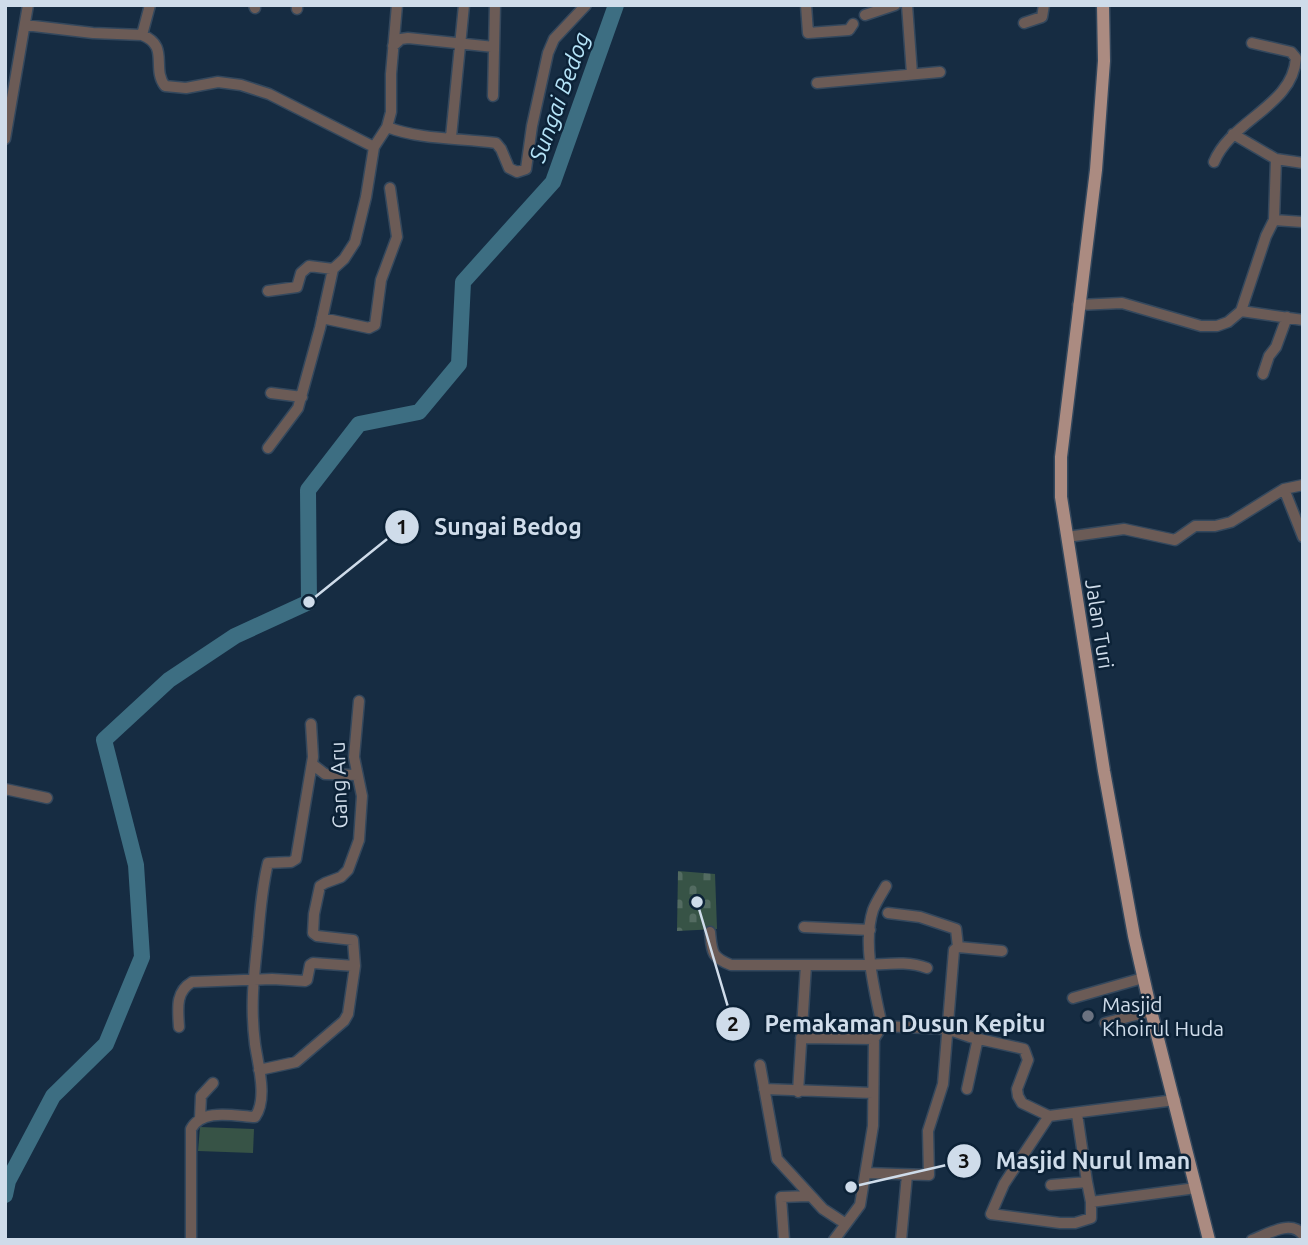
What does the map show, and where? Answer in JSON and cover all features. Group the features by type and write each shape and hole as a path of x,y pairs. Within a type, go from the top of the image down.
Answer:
{"main road":[{"name":"Jalan Turi","path":"1103,5 1104,61 1096,170 1061,457 1061,496 1104,771 1143,978 1209,1240"}],"street":[{"path":"5,139 28,5"},
{"path":"142,35 150,5"},
{"path":"268,447 298,408 333,269 344,259 355,242 374,146 387,127 391,113 397,5"},
{"path":"450,137 464,5"},
{"path":"493,96 495,5"},
{"path":"387,127 401,132 496,143 509,168 517,172 526,169 531,125 548,53 554,39 586,5"},
{"path":"806,5 808,33 849,30 853,23"},
{"path":"865,15 895,5"},
{"path":"907,5 912,74"},
{"path":"1024,23 1042,18 1044,5"},
{"path":"24,24 93,33 142,35 155,43 159,51 161,80 165,86 186,88 218,82 241,85 269,94 374,146"},
{"path":"393,46 401,39 408,38 494,47"},
{"path":"1214,162 1233,134 1278,96 1295,73 1296,58 1291,52 1252,43"},
{"path":"817,83 940,72"},
{"path":"1233,134 1276,159 1303,163"},
{"path":"1078,305 1122,303 1200,326 1228,322 1241,311 1274,220 1276,159"},
{"path":"322,318 369,328 376,325 381,280 397,237 390,188"},
{"path":"1274,220 1303,222"},
{"path":"268,291 297,287 301,273 309,267 333,269"},
{"path":"1241,311 1303,320"},
{"path":"1263,374 1287,317"},
{"path":"271,393 302,397"},
{"path":"1067,537 1124,529 1166,539 1178,539 1195,526 1215,526 1231,522 1284,489 1303,485"},
{"path":"1284,489 1303,537"},
{"name":"Gang Aru","path":"355,966 353,940 317,936 313,933 320,886 341,877 348,870 359,840 362,796 354,757 359,701"},
{"path":"191,1240 191,1129 205,1116 256,1116 261,1106 252,1010 252,979 268,863 291,862 296,859 312,764 311,724"},
{"path":"312,764 325,774 357,775"},
{"path":"5,789 47,798"},
{"path":"834,1240 860,1205 873,1126 874,1040 882,1026 870,965 870,930 873,910 886,886"},
{"path":"888,913 919,917 956,929 958,947"},
{"path":"804,927 870,930"},
{"path":"710,932 712,951 717,960 731,965 894,963 926,968"},
{"path":"866,1173 929,1175 928,1130 942,1090 954,950 958,947 1002,951"},
{"path":"179,1027 178,1006 183,987 192,982 252,979 305,981 313,963 355,966 348,1014 344,1021 296,1062 259,1070"},
{"path":"798,1092 806,965"},
{"path":"1073,998 1143,978"},
{"path":"1105,1023 1151,1011"},
{"path":"882,1026 947,1029 1024,1049 1028,1060 1017,1089 1018,1096 1021,1103 1049,1116 1175,1100"},
{"path":"802,1038 874,1040"},
{"path":"967,1090 978,1038"},
{"path":"760,1065 778,1159 809,1196 846,1224"},
{"path":"200,1118 201,1096 213,1083"},
{"path":"764,1089 873,1093"},
{"path":"1049,1116 1004,1184 991,1214 1075,1223 1091,1218 1091,1202 1077,1114"},
{"path":"901,1240 907,1175"},
{"path":"1051,1185 1087,1182"},
{"path":"1091,1202 1196,1188"},
{"path":"784,1240 781,1197 809,1196"},
{"path":"1252,1240 1290,1226 1297,1228 1303,1235"}],"green space":[{"path":"678,871 715,874 717,929 677,931"},
{"path":"200,1127 254,1129 253,1153 198,1151"}],"waterway":[{"name":"Sungai Bedog","path":"5,1195 8,1181 53,1096 106,1044 142,957 136,865 104,740 169,680 235,636 309,602 308,490 359,424 419,412 459,364 463,282 553,182 616,5"}],"place":[{"name":"Sungai Bedog","path":"309,602"},
{"name":"Pemakaman Dusun Kepitu","path":"697,902"},
{"name":"Masjid Khoirul Huda","path":"1088,1016"},
{"name":"Masjid Nurul Iman","path":"851,1187"}]}
